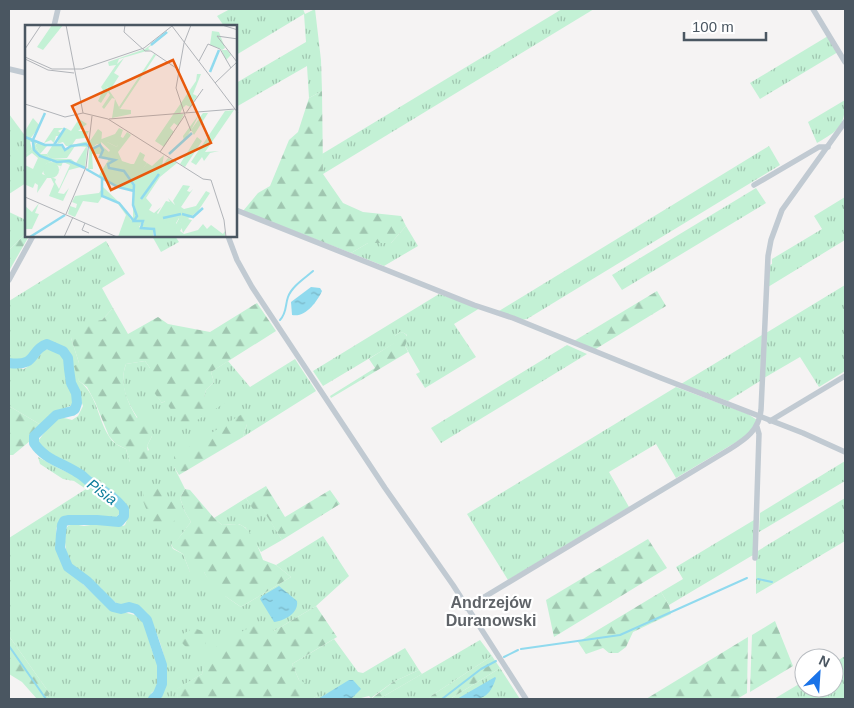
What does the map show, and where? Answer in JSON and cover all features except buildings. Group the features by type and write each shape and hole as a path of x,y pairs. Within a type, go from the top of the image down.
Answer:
{"street":[{"path":"54,25 58,9"},
{"path":"813,9 845,62"},
{"path":"9,69 25,73"},
{"path":"466,608 743,441 757,427 760,417 768,256 771,240 782,210 845,122"},
{"path":"754,185 819,147 828,147"},
{"path":"238,211 474,305 513,318 588,350 845,452"},
{"path":"9,280 32,238"},
{"path":"229,238 237,260 252,287 385,488 453,585 526,699"},
{"path":"770,421 845,376"},
{"path":"754,558 759,434 757,427"}],"green space":[{"path":"230,9 303,9 305,14 315,9 321,60 322,91 309,98 307,66 238,106 238,82 306,42 304,14 238,54 238,25 223,25 217,16"},
{"path":"562,9 594,9 323,174 322,154"},
{"path":"828,36 838,52 760,99 750,83"},
{"path":"322,91 323,174 343,203 363,212 401,216 406,226 391,243 368,243 351,253 243,211 258,193 270,186 289,140 298,132 309,98"},
{"path":"845,100 844,116 839,127 831,135 817,143 808,122"},
{"path":"9,114 25,136 25,184 9,194"},
{"path":"769,146 780,165 527,319 521,320 499,311"},
{"path":"756,188 766,203 622,290 612,275"},
{"path":"845,197 845,240 768,287 772,259 822,229 814,216"},
{"path":"9,212 25,220 25,234 9,250"},
{"path":"406,226 418,246 384,266 351,253 368,243 391,243"},
{"path":"25,234 25,238 28,238 9,271 9,250"},
{"path":"153,238 176,238 179,242 161,252"},
{"path":"106,241 125,274 102,288 113,308 102,320 71,338 79,363 77,370 79,381 91,395 109,437 116,444 126,449 130,462 149,450 147,446 152,436 139,420 125,393 123,384 126,364 145,361 150,368 150,386 162,403 165,401 204,397 206,390 214,382 211,372 228,361 250,387 295,359 316,391 243,437 247,424 174,467 185,489 180,498 191,522 171,545 173,549 183,554 190,572 204,572 225,596 241,607 291,577 276,565 323,536 349,576 316,606 274,631 206,658 202,674 177,689 178,698 181,699 160,699 165,682 166,665 153,626 143,610 135,605 121,607 104,593 101,588 70,565 67,557 65,542 68,526 73,524 84,526 97,524 123,526 127,520 127,505 110,491 66,462 45,452 38,445 38,441 53,422 60,418 72,420 78,416 83,406 73,377 73,362 70,353 58,344 44,342 35,348 26,360 9,360 9,301"},
{"path":"845,285 845,371 819,387 800,357 764,378 766,333"},
{"path":"657,291 666,306 594,350 574,341"},
{"path":"439,294 480,308 454,324 476,357 425,388 416,374 420,372 405,346 407,335 400,332 395,336 395,343 323,386 313,371"},
{"path":"257,303 276,331 211,372 214,382 206,390 204,397 217,397 225,403 184,428 165,401 162,403 149,386 150,368 145,361 126,364 123,378 125,392 130,405 137,418 147,412 152,418 152,436 147,446 149,457 142,465 134,468 126,449 116,444 109,436 87,387 79,381 74,366 79,363 71,338 76,324 102,320 113,308 128,334 158,317 168,324 210,332"},
{"path":"400,332 406,335 405,346 408,352 331,398 330,396 375,368 369,359 394,343 395,336"},
{"path":"762,335 760,381 728,401 681,384"},
{"path":"567,345 587,354 441,443 431,428"},
{"path":"51,349 64,357 73,402 72,405 54,413 41,425 9,406 9,366 24,369 33,363 44,350"},
{"path":"676,387 748,414 757,420 748,435 676,478 656,444 609,472 629,507 508,580 467,514"},
{"path":"9,406 41,425 32,433 30,441 13,455 9,455"},
{"path":"242,414 247,424 243,437 179,475 174,467 174,456"},
{"path":"38,457 78,477 118,505 121,511 116,518 73,517 59,521 56,529 57,542 61,558 69,571 102,602 116,612 138,616 144,621 149,632 151,648 160,669 158,691 152,692 149,699 44,699 50,694 9,636 9,538 86,489 74,481 63,479 40,464"},
{"path":"845,461 845,481 759,532 760,513"},
{"path":"149,485 157,485 178,510 176,520 164,526 151,521 143,501 144,489"},
{"path":"266,486 285,517 330,490 340,504 282,540 263,510 256,514 246,498"},
{"path":"185,489 190,490 222,525 238,524 247,529 254,539 263,560 276,565 291,577 241,607 225,596 223,597 210,583 204,572 190,572 183,554 173,548 171,544 191,522 180,498"},
{"path":"246,498 256,513 263,509 282,540 261,552 246,528 239,524 222,525 214,518"},
{"path":"845,498 845,541 756,594 756,552"},
{"path":"754,520 753,555 669,605 661,592 683,579 676,567"},
{"path":"648,539 667,568 554,637 546,600"},
{"path":"661,592 669,605 671,614 633,632 626,647 618,653 609,653 603,648 586,654 578,642"},
{"path":"316,606 337,637 292,664 299,680 313,687 317,696 312,699 178,698 176,689 202,674 205,658 220,643 262,621 274,631"},
{"path":"775,621 793,666 750,692 752,635"},
{"path":"194,628 202,631 206,637 205,647 189,650 182,643 177,646 175,638"},
{"path":"9,636 50,694 44,699 37,699 22,682 9,674"},
{"path":"748,637 747,693 737,699 646,699"},
{"path":"334,639 358,672 363,673 405,648 419,670 393,682 371,698 369,696 357,699 312,699 317,696 299,680 292,664"},
{"path":"480,640 492,656 429,699 379,699"},
{"path":"492,656 500,668 450,699 429,699 431,696"},
{"path":"844,657 845,699 774,699 794,687 794,698 844,698"},
{"path":"500,668 520,699 450,699"},
{"path":"419,670 422,674 379,699 371,699 393,682"}],"water":[{"path":"311,287 320,288 322,291 317,300 306,312 292,315 291,302"},
{"path":"279,586 297,601 297,605 290,616 274,622 260,599"},
{"path":"495,677 490,691 482,698 457,699"},
{"path":"349,680 353,680 361,689 351,699 318,699"}],"waterway":[{"path":"280,320 285,312 287,300 292,289 313,271"},
{"name":"Pisia","path":"9,363 25,363 41,347 47,344 63,351 68,358 71,383 76,393 77,403 75,409 56,415 34,436 34,443 48,457 80,474 113,497 124,509 124,516 119,522 97,520 64,521 60,548 68,567 87,581 113,607 136,609 147,620 162,665 162,684 158,694 153,699"},
{"path":"521,649 620,635 747,578"},
{"path":"758,579 772,582"},
{"path":"9,646 46,699"},
{"path":"504,657 518,650"},
{"path":"442,699 481,669 496,661"}],"district":[{"name":"Andrzejów Duranowski","path":"491,611"}]}
